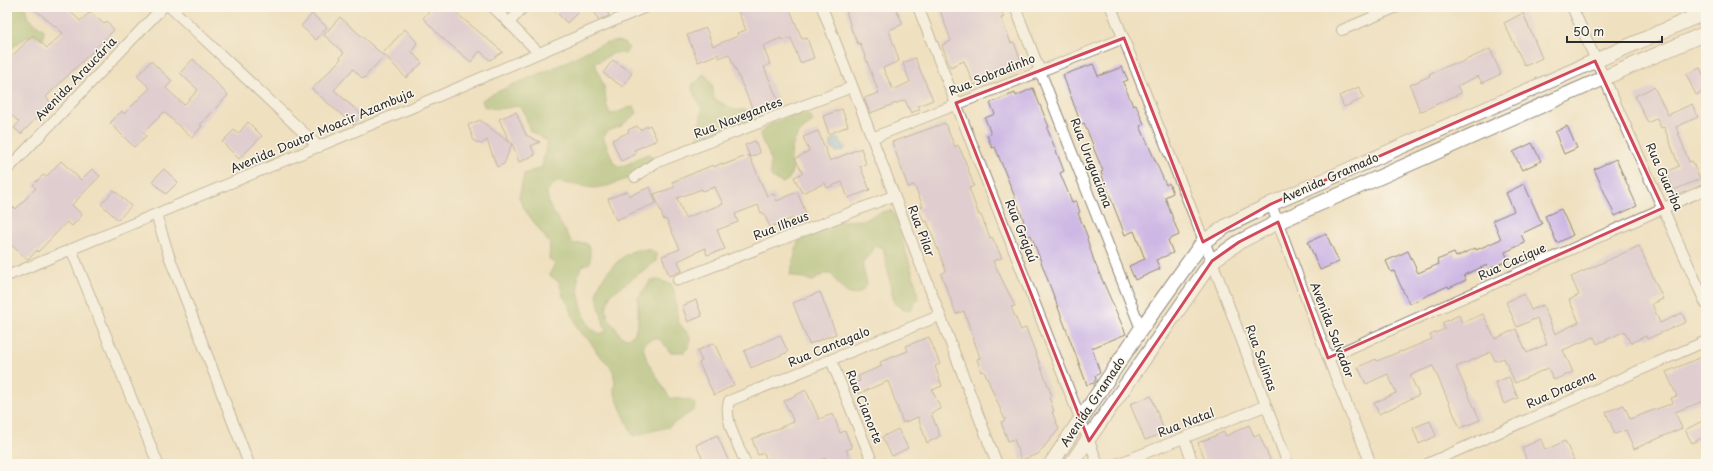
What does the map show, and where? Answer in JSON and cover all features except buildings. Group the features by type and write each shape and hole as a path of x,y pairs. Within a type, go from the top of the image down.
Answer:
{"street":[{"name":"Avenida Araucária","path":"9,163 163,7"},
{"path":"170,7 319,147"},
{"path":"494,7 539,53"},
{"path":"509,23 523,7"},
{"name":"Avenida Doutor Moacir Azambuja","path":"7,276 319,147 646,7"},
{"name":"Rua Pilar","path":"822,7 893,196 997,464"},
{"name":"Rua Grajaú","path":"918,7 1082,420 1098,464"},
{"name":"Rua Uruguaiana","path":"1015,7 1141,329"},
{"path":"1111,7 1203,242"},
{"path":"1342,30 1397,7"},
{"name":"Rua Guariba","path":"1572,7 1595,61 1605,77 1706,304"},
{"name":"Avenida Gramado","path":"1051,464 1082,420 1141,329 1203,242 1228,225 1271,204 1706,12"},
{"name":"Avenida Gramado","path":"1071,464 1089,441 1212,261 1239,242 1278,222 1605,77 1706,34"},
{"name":"Rua Sobradinho","path":"872,138 956,103 1124,38"},
{"name":"Rua Navegantes","path":"635,177 655,163 852,87"},
{"name":"Rua Cacique","path":"1328,358 1706,189"},
{"name":"Rua Ilheus","path":"678,280 893,196"},
{"name":"Avenida Salvador","path":"1271,204 1328,358 1371,464"},
{"path":"156,214 169,256 249,464"},
{"name":"Rua Salinas","path":"1203,242 1212,261 1265,406 1288,464"},
{"path":"72,250 158,464"},
{"name":"Rua Cantagalo","path":"746,464 727,416 729,401 939,316"},
{"name":"Rua Dracena","path":"1427,464 1706,341"},
{"name":"Rua Cianorte","path":"832,360 873,464"},
{"name":"Rua Natal","path":"1117,464 1265,406"},
{"path":"1184,438 1193,464"}],"highlighted area":[{"path":"1124,38 1203,242 1271,204 1595,61 1663,208 1328,358 1278,222 1239,242 1212,261 1089,441 956,103"}],"green space":[{"path":"7,7 26,7 27,17 44,30 43,40 33,35 22,40 7,52"},
{"path":"618,41 625,44 629,48 625,54 617,53 595,63 604,87 607,107 610,114 634,107 637,113 621,126 608,131 603,137 614,163 620,167 641,156 649,154 653,158 651,164 635,176 607,186 593,188 558,182 552,185 547,191 549,205 573,244 586,243 590,249 590,263 581,268 578,275 578,290 584,315 592,329 600,334 606,331 597,294 600,283 615,264 631,252 638,250 652,250 657,255 656,261 610,295 606,309 608,318 622,337 628,338 634,335 638,322 638,298 651,280 658,280 671,284 673,288 678,320 689,335 689,346 684,352 670,352 661,340 654,338 647,341 643,347 647,361 670,398 690,400 695,404 694,410 668,427 633,436 617,400 614,390 615,382 613,371 598,354 590,341 578,330 570,308 563,296 559,282 549,275 555,264 549,259 550,244 525,210 519,197 524,174 542,167 547,141 530,131 524,111 518,106 501,109 493,108 484,106 482,100 490,95 561,64 592,48"},
{"path":"703,74 711,82 714,99 735,110 749,110 751,117 746,122 704,139 698,138 702,109 692,90 693,84 699,80"},
{"path":"796,114 810,116 813,122 802,130 796,138 791,153 793,168 789,179 783,183 772,178 769,156 760,133 770,124"},
{"path":"891,210 895,216 916,285 918,299 910,310 904,310 894,303 883,247 876,246 862,263 867,284 862,291 857,294 848,293 843,290 832,274 824,274 813,281 790,275 799,238 835,221 864,220 882,212"}],"water":[{"path":"837,138 846,147 843,151 836,152 831,148 831,141"}]}
